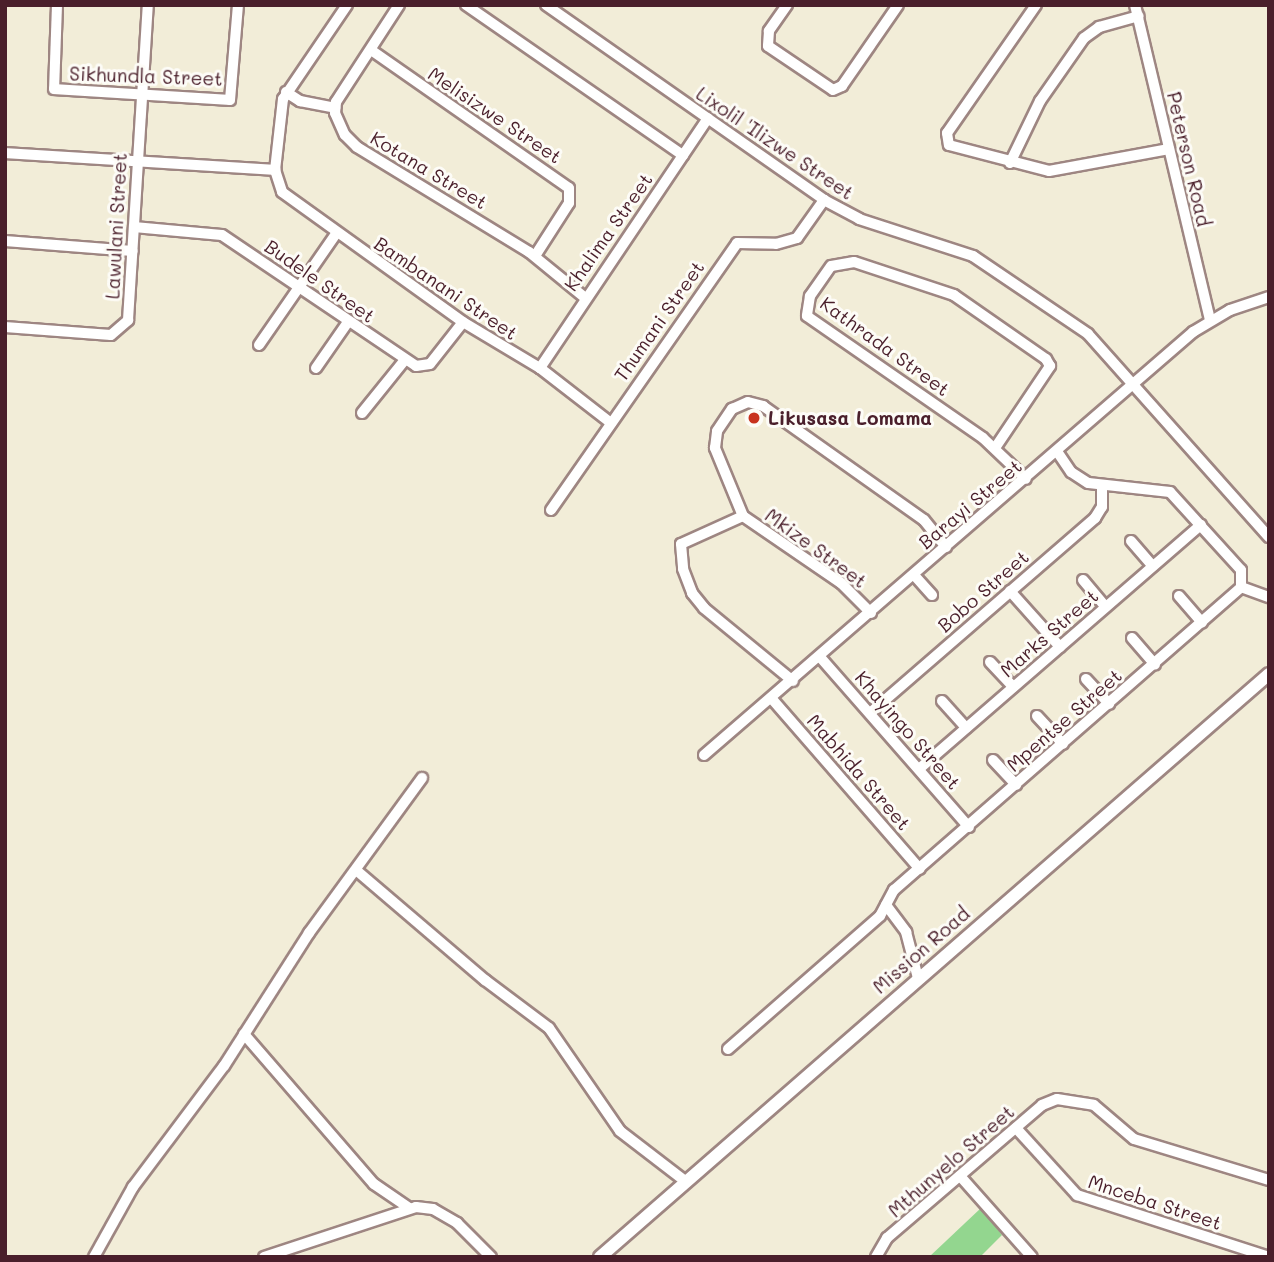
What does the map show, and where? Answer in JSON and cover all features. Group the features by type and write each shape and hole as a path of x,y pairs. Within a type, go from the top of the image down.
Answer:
{"street":[{"name":"Sikhundla Street","path":"57,5 54,89 230,100 238,5"},
{"name":"Lawulani Street","path":"5,327 89,334 119,332 129,313 148,5"},
{"path":"5,153 275,170 286,92 348,5"},
{"path":"286,92 300,101 335,108 399,5"},
{"path":"466,5 683,155"},
{"name":"Lixolil 'Ilizwe Street","path":"546,5 824,200 859,219 973,256 1088,334 1269,537"},
{"path":"788,5 769,31 768,47 834,90 842,86 898,5"},
{"path":"1036,5 946,137 954,147 1010,163 1062,171 1169,149"},
{"path":"1010,163 1040,101 1084,38 1099,27 1137,10"},
{"name":"Peterson Road","path":"1137,10 1210,320"},
{"name":"Melisizwe Street","path":"370,50 569,188 569,203 535,256"},
{"name":"Kotana Street","path":"335,108 351,143 535,256 584,297"},
{"name":"Khalima Street","path":"540,368 584,297 708,118"},
{"name":"Bambanani Street","path":"275,170 284,195 463,322 540,368 611,423"},
{"name":"Thumani Street","path":"551,510 737,243 776,244 797,239 824,200"},
{"name":"Budele Street","path":"134,227 222,235 404,361"},
{"path":"259,345 337,234"},
{"path":"5,241 133,251"},
{"name":"Kathrada Street","path":"995,448 1049,366 1046,359 954,295 855,262 831,266 810,296 807,316 995,448 1026,479"},
{"name":"Barayi Street","path":"704,755 1210,320 1269,297"},
{"path":"316,368 348,322"},
{"path":"362,413 404,361 430,364 463,322"},
{"name":"Mkize Street","path":"871,613 841,583 743,516 715,442 732,409 748,402 763,406 924,520 946,547"},
{"path":"1058,453 1077,478 1102,486 1170,492 1241,570 1241,587 1269,597"},
{"name":"Bobo Street","path":"870,713 1095,518 1102,507 1102,486"},
{"path":"743,516 681,544 683,569 699,603 793,681"},
{"name":"Marks Street","path":"919,769 1201,525"},
{"path":"1131,541 1153,566"},
{"path":"914,575 932,595"},
{"path":"1083,580 1106,607"},
{"name":"Mpentse Street","path":"728,1049 880,916 894,890 1241,587"},
{"path":"1010,591 1060,646"},
{"path":"1179,596 1202,622"},
{"path":"1132,638 1155,664"},
{"name":"Khayingo Street","path":"820,657 969,827"},
{"path":"990,662 1013,688"},
{"name":"Mission Road","path":"600,1257 1269,674"},
{"path":"1086,678 1109,704"},
{"name":"Mabhida Street","path":"772,699 920,869"},
{"path":"942,701 966,728"},
{"path":"1037,716 1063,744"},
{"path":"993,760 1016,785"},
{"path":"94,1257 133,1188 244,1034 309,933 422,778"},
{"path":"356,870 485,980 549,1028 620,1131 685,1181"},
{"path":"886,905 906,932 918,978"},
{"path":"244,1034 374,1184 409,1208"},
{"name":"Mthunyelo Street","path":"876,1257 887,1238 1016,1128 1057,1099 1094,1105 1134,1139 1269,1180"},
{"name":"Mnceba Street","path":"1016,1128 1077,1195 1269,1257"},
{"path":"960,1176 1032,1257"},
{"path":"264,1257 409,1208 433,1209 457,1223 491,1257"}],"green space":[{"path":"981,1208 1002,1235 980,1257 929,1257"}],"place":[{"name":"Likusasa Lomama","path":"754,418"}]}
